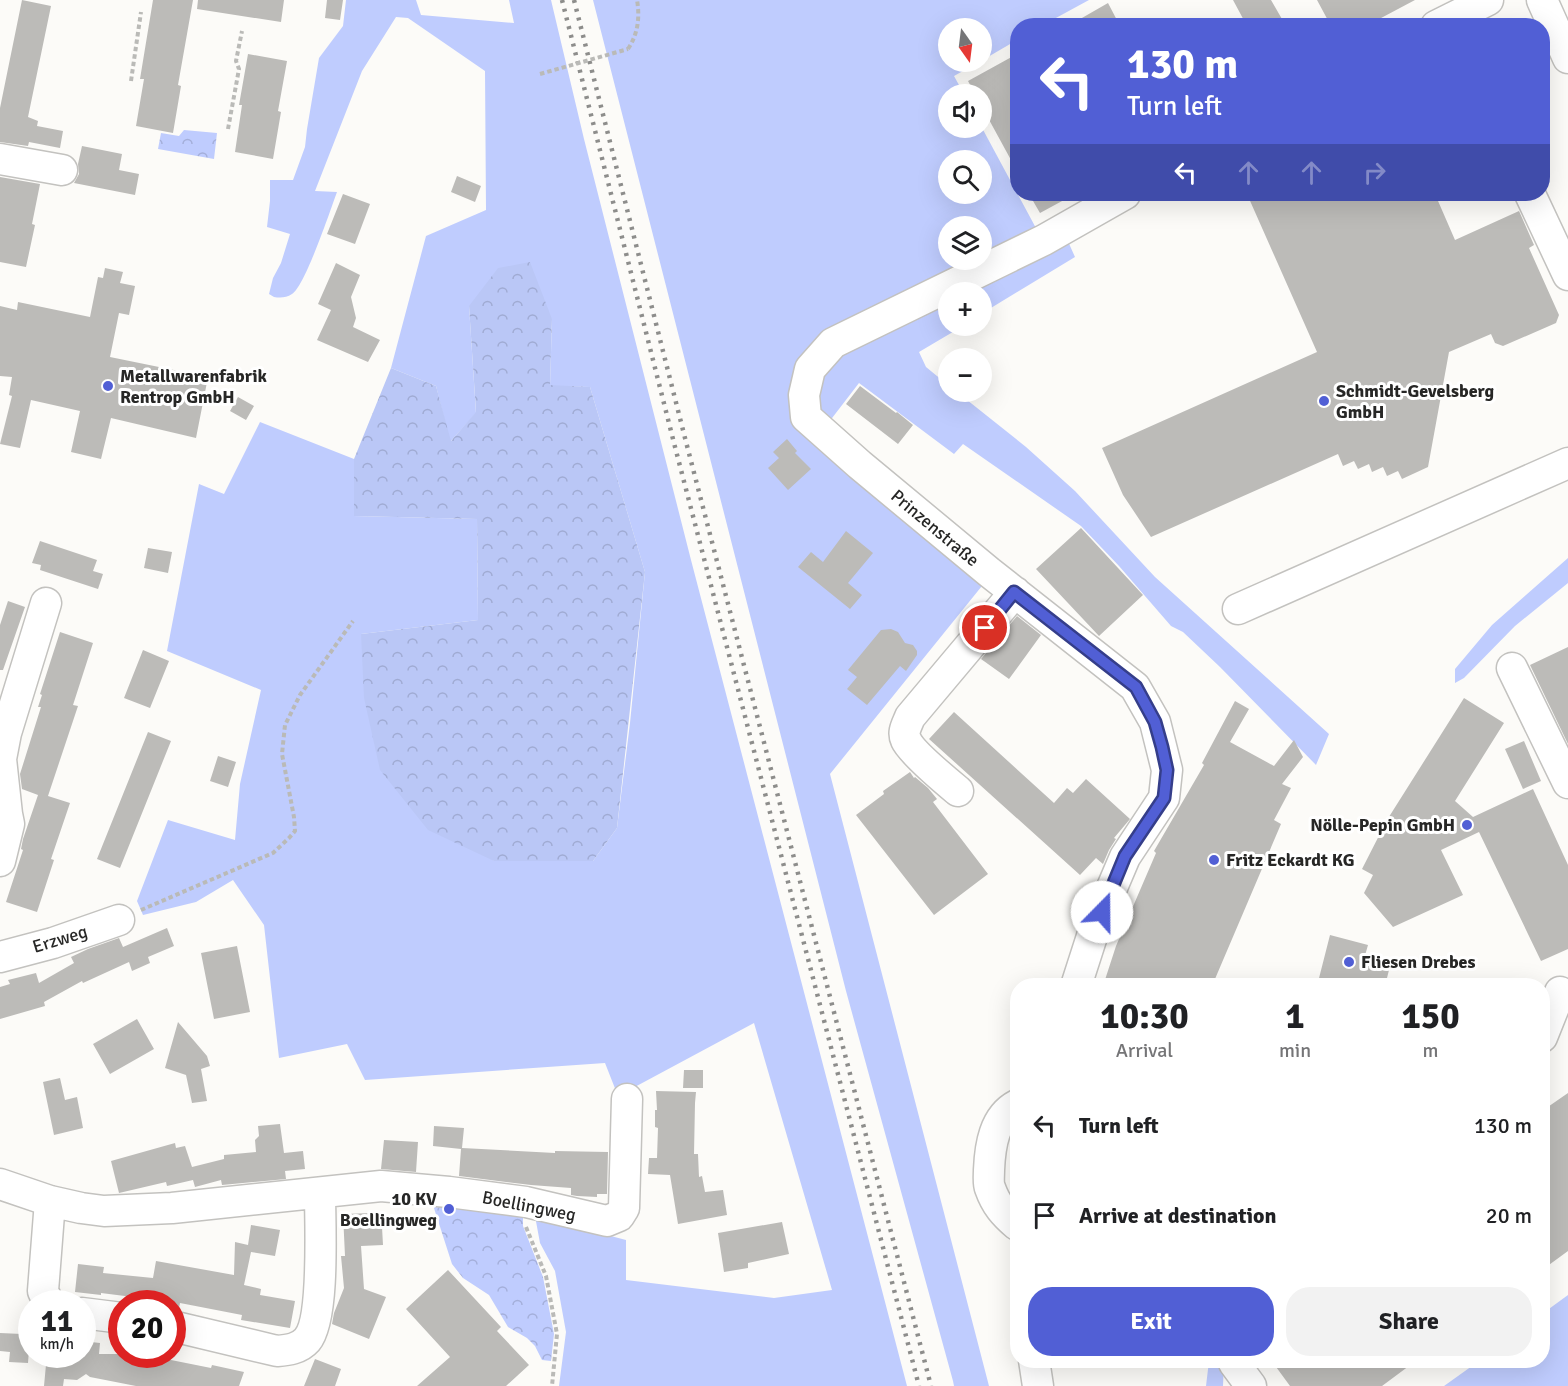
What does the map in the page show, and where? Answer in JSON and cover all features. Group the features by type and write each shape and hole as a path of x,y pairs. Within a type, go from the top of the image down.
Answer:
{"street":[{"path":"1455,18 1488,0"},
{"path":"1542,0 1568,58"},
{"path":"0,159 62,170"},
{"name":"Prinzenstraße","path":"1079,978 1125,856 1164,798 1167,770 1155,722 1136,687 1014,592 860,465 806,417 804,395 810,369 833,343 1044,240 1113,201"},
{"path":"1533,201 1568,275"},
{"path":"1238,609 1568,463"},
{"path":"958,791 912,749 905,739 905,728 910,717 1014,592"},
{"path":"0,861 9,824 1,759 6,733 46,603"},
{"path":"1512,668 1568,783"},
{"name":"Erzweg","path":"0,957 53,943 119,920"},
{"path":"1550,1014 1557,993"},
{"name":"Boellingweg","path":"0,1184 50,1200 104,1211 172,1208 381,1186 526,1202 607,1221 619,1216 624,1208 627,1099"},
{"path":"1010,1108 997,1125 990,1152 989,1186 999,1209 1010,1219"},
{"path":"186,1329 277,1351 298,1347 307,1340 315,1323 318,1299 321,1258 320,1192"},
{"path":"43,1290 50,1200"},
{"path":"1035,1368 1038,1386"},
{"path":"1238,1368 1251,1386"}],"path":[{"path":"540,74 628,49 634,39 639,13 637,0"},
{"path":"131,81 141,12"},
{"path":"228,129 239,69 236,61 242,31"},
{"path":"119,920 273,853 295,831 282,754 285,725 300,695 353,621"},
{"path":"526,1202 526,1229 546,1276 557,1334 552,1386"}],"green space":[{"path":"346,0 416,0 421,15 514,23 509,0 551,0 691,560 907,1386 559,1386 566,1332 555,1271 540,1243 535,1216 626,1240 626,1280 774,1298 832,1290 754,1023 618,1096 605,1063 365,1080 347,1044 279,1058 264,925 233,880 196,902 143,915 137,901 168,820 235,840 240,784 261,690 167,651 199,484 224,494 260,422 354,459 354,516 477,519 478,620 361,634 494,861 593,861 617,828 645,572 590,387 550,386 552,319 469,306 476,413 450,442 436,386 391,368 426,236 486,210 485,71 408,18 396,17 362,71 315,191 337,192 304,277 288,296 281,298 269,294 290,234 267,227 270,180 293,180 305,147 319,58 343,26"},
{"path":"593,0 1089,0 1056,18 1010,18 1010,44 992,55 992,18 938,18 938,72 961,72 954,76 958,84 938,84 938,138 987,138 1010,180 1010,201 1021,201 1037,230 992,250 992,216 938,216 938,270 949,270 827,333 793,410 990,576 830,774 989,1386 954,1386 846,991"},
{"path":"184,130 217,133 214,159 158,149 161,133 179,136"},
{"path":"1066,237 1075,257 992,307 992,282 968,282"},
{"path":"530,262 552,319 550,385 590,387 645,572 617,828 593,861 494,861 428,830 380,770 364,698 361,634 478,620 477,519 354,516 354,459 391,368 436,386 451,441 476,412 469,306 498,268"},
{"path":"938,297 938,336 946,336 919,352 926,367 938,377 938,402 970,402 1026,447 1075,491 1155,577 1329,734 1316,765 1220,667 1183,632 1171,626 1081,526 963,444 954,454 859,383 829,422 818,411 815,397 821,371 835,354"},
{"path":"1568,558 1568,583 1515,626 1464,678 1455,683 1455,669 1492,625"},
{"path":"432,1202 523,1212 523,1226 543,1277 554,1334 551,1361 542,1360 535,1346 527,1338 508,1327 489,1295 463,1278 452,1264"},
{"path":"1568,1295 1568,1386 1444,1386 1469,1368 1550,1368 1550,1308"},
{"path":"1208,1368 1224,1368 1223,1386 1206,1386"}],"building":[{"path":"22,0 51,6 28,117 38,121 37,126 63,131 60,148 29,142 28,146 0,142 0,108"},
{"path":"153,0 193,0 178,85 181,86 173,133 136,126 144,79 140,79"},
{"path":"198,0 284,0 281,22 197,9"},
{"path":"327,0 343,0 340,20 325,18"},
{"path":"1233,0 1271,0 1281,18 1243,18"},
{"path":"1317,0 1415,0 1381,18 1327,18"},
{"path":"1108,3 1116,18 1082,18"},
{"path":"248,54 287,61 278,111 281,112 273,159 235,152 242,105 239,105"},
{"path":"1010,58 1010,158 992,125 992,84 970,84 968,81 984,72 992,72 992,68"},
{"path":"82,146 122,154 119,170 139,174 135,195 74,183 79,174 78,164"},
{"path":"457,176 481,186 475,202 451,192"},
{"path":"0,177 40,184 32,224 35,225 26,267 0,262"},
{"path":"343,194 370,204 355,244 327,234"},
{"path":"1033,201 1062,201 1040,213"},
{"name":"Schmidt-Gevelsberg GmbH","path":"1250,201 1438,201 1455,240 1519,211 1534,245 1529,248 1559,315 1556,323 1503,346 1495,343 1491,334 1449,352 1428,467 1402,479 1398,471 1387,476 1383,467 1372,472 1369,464 1358,469 1354,461 1343,466 1338,454 1151,537 1123,495 1102,448 1317,352"},
{"path":"336,263 360,275 351,297 356,318 353,327 380,340 368,362 317,340 331,310 318,304"},
{"path":"105,268 123,272 120,283 135,286 129,315 119,313 110,357 208,377 196,438 111,418 101,459 71,452 80,411 31,400 20,448 0,444 12,396 9,395 12,377 0,376 0,306 17,310 18,302 90,317 98,277 103,278"},
{"path":"860,386 913,425 898,444 846,404"},
{"path":"238,397 254,406 246,420 230,411"},
{"path":"787,439 797,451 795,453 811,469 788,490 768,468 779,458 773,452"},
{"path":"1081,528 1143,595 1099,636 1036,569"},
{"path":"846,531 873,553 848,583 862,595 850,609 798,567 811,552 823,562"},
{"path":"40,541 97,560 93,571 103,574 98,589 40,570 41,565 32,563"},
{"path":"148,548 172,552 168,573 144,568"},
{"path":"8,601 25,607 3,670 0,670 0,625"},
{"path":"1017,616 1041,635 1009,679 981,659"},
{"path":"891,629 898,632 905,643 913,645 917,655 906,671 900,666 867,705 847,689 857,677 848,670 881,630"},
{"path":"60,632 93,643 73,705 78,706 48,796 70,803 51,859 54,860 37,912 6,902 38,795 22,789 20,774 41,707 38,707 42,695 40,694"},
{"path":"1568,647 1568,744 1530,665"},
{"path":"143,650 169,661 150,708 124,698"},
{"name":"Nölle-Pepin GmbH","path":"1464,698 1504,723 1455,801 1473,817 1533,789 1568,865 1568,949 1541,961 1479,832 1441,850 1463,895 1393,927 1364,893 1373,875 1362,869 1387,820"},
{"name":"Fritz Eckardt KG","path":"1235,701 1249,709 1230,742 1274,766 1294,740 1303,757 1282,784 1291,788 1274,820 1281,824 1215,978 1106,978 1116,946 1156,853 1154,851 1204,765 1202,763"},
{"path":"954,712 1054,803 1067,788 1073,793 1086,779 1130,819 1114,838 1116,839 1103,864 1096,858 1080,875 929,739"},
{"path":"148,732 171,741 120,868 97,859"},
{"path":"1524,741 1541,781 1523,789 1505,749"},
{"path":"218,756 236,762 228,787 210,781"},
{"path":"910,772 937,799 933,802 988,874 934,915 856,815 884,794 883,791"},
{"path":"167,928 174,946 148,957 150,963 132,971 129,962 83,983 82,981 44,1002 45,1006 0,1019 0,987 10,984 8,980 36,973 39,983 74,963 71,957 88,949 119,938 123,947"},
{"name":"Fliesen Drebes","path":"1330,935 1368,945 1364,959 1390,966 1387,978 1319,978"},
{"path":"237,946 250,1012 214,1019 201,953"},
{"path":"137,1019 154,1049 110,1074 93,1044"},
{"path":"178,1022 207,1056 210,1066 201,1069 207,1101 192,1103 186,1075 165,1068"},
{"path":"684,1070 703,1070 703,1088 683,1088"},
{"path":"60,1078 65,1100 77,1097 83,1128 54,1135 43,1082"},
{"path":"656,1091 696,1092 694,1154 698,1154 699,1177 702,1176 705,1192 723,1190 727,1215 678,1224 670,1175 648,1174 649,1158 657,1158"},
{"path":"1568,1093 1568,1251 1550,1264 1550,1105"},
{"path":"280,1124 284,1153 303,1151 305,1169 285,1171 286,1179 222,1185 221,1180 195,1187 193,1180 167,1186 166,1182 119,1193 111,1161 175,1143 176,1148 185,1146 192,1167 224,1159 224,1155 256,1152 255,1140 259,1136 258,1126"},
{"path":"434,1126 464,1128 462,1148 555,1153 555,1151 608,1152 607,1194 597,1194 597,1197 577,1196 571,1195 571,1188 459,1176 461,1149 433,1146"},
{"path":"384,1140 418,1142 416,1172 381,1169"},
{"path":"373,1213 374,1227 382,1227 383,1245 361,1246 364,1289 386,1297 369,1339 332,1324 344,1288 341,1256 345,1256 343,1214"},
{"path":"782,1222 789,1254 748,1263 748,1268 724,1272 718,1233"},
{"path":"251,1225 280,1230 275,1256 251,1252 244,1285 261,1289 260,1295 295,1301 290,1328 241,1320 242,1315 186,1304 186,1290 108,1290 108,1294 101,1293 101,1295 96,1294 96,1290 75,1290 78,1264 104,1267 103,1273 153,1278 156,1261 234,1275 235,1242 248,1245"},
{"path":"448,1270 501,1327 497,1331 529,1365 506,1386 417,1386 450,1357 406,1309"},
{"path":"0,1333 18,1334 18,1362 9,1362 10,1352 0,1351"},
{"path":"96,1343 100,1343 99,1354 108,1354 108,1368 186,1368 186,1363 211,1368 212,1365 244,1372 239,1386 136,1386 90,1377 86,1374 77,1380 64,1379 63,1386 44,1386 46,1368 96,1368"},
{"path":"315,1359 341,1369 335,1386 304,1386"},
{"path":"1277,1368 1406,1368 1382,1386 1290,1386"}],"railway":[{"path":"562,0 674,443 919,1386"},
{"path":"574,0 931,1386"}],"place":[{"name":"Metallwarenfabrik Rentrop GmbH","path":"108,386"},
{"name":"Schmidt-Gevelsberg GmbH","path":"1324,401"},
{"name":"Nölle-Pepin GmbH","path":"1467,825"},
{"name":"Fritz Eckardt KG","path":"1214,860"},
{"name":"Fliesen Drebes","path":"1349,962"},
{"name":"10 KV Boellingweg","path":"449,1209"}],"route":[{"path":"985,628 1014,592 1136,687 1155,722 1167,770 1164,798 1125,856 1102,912"}]}
